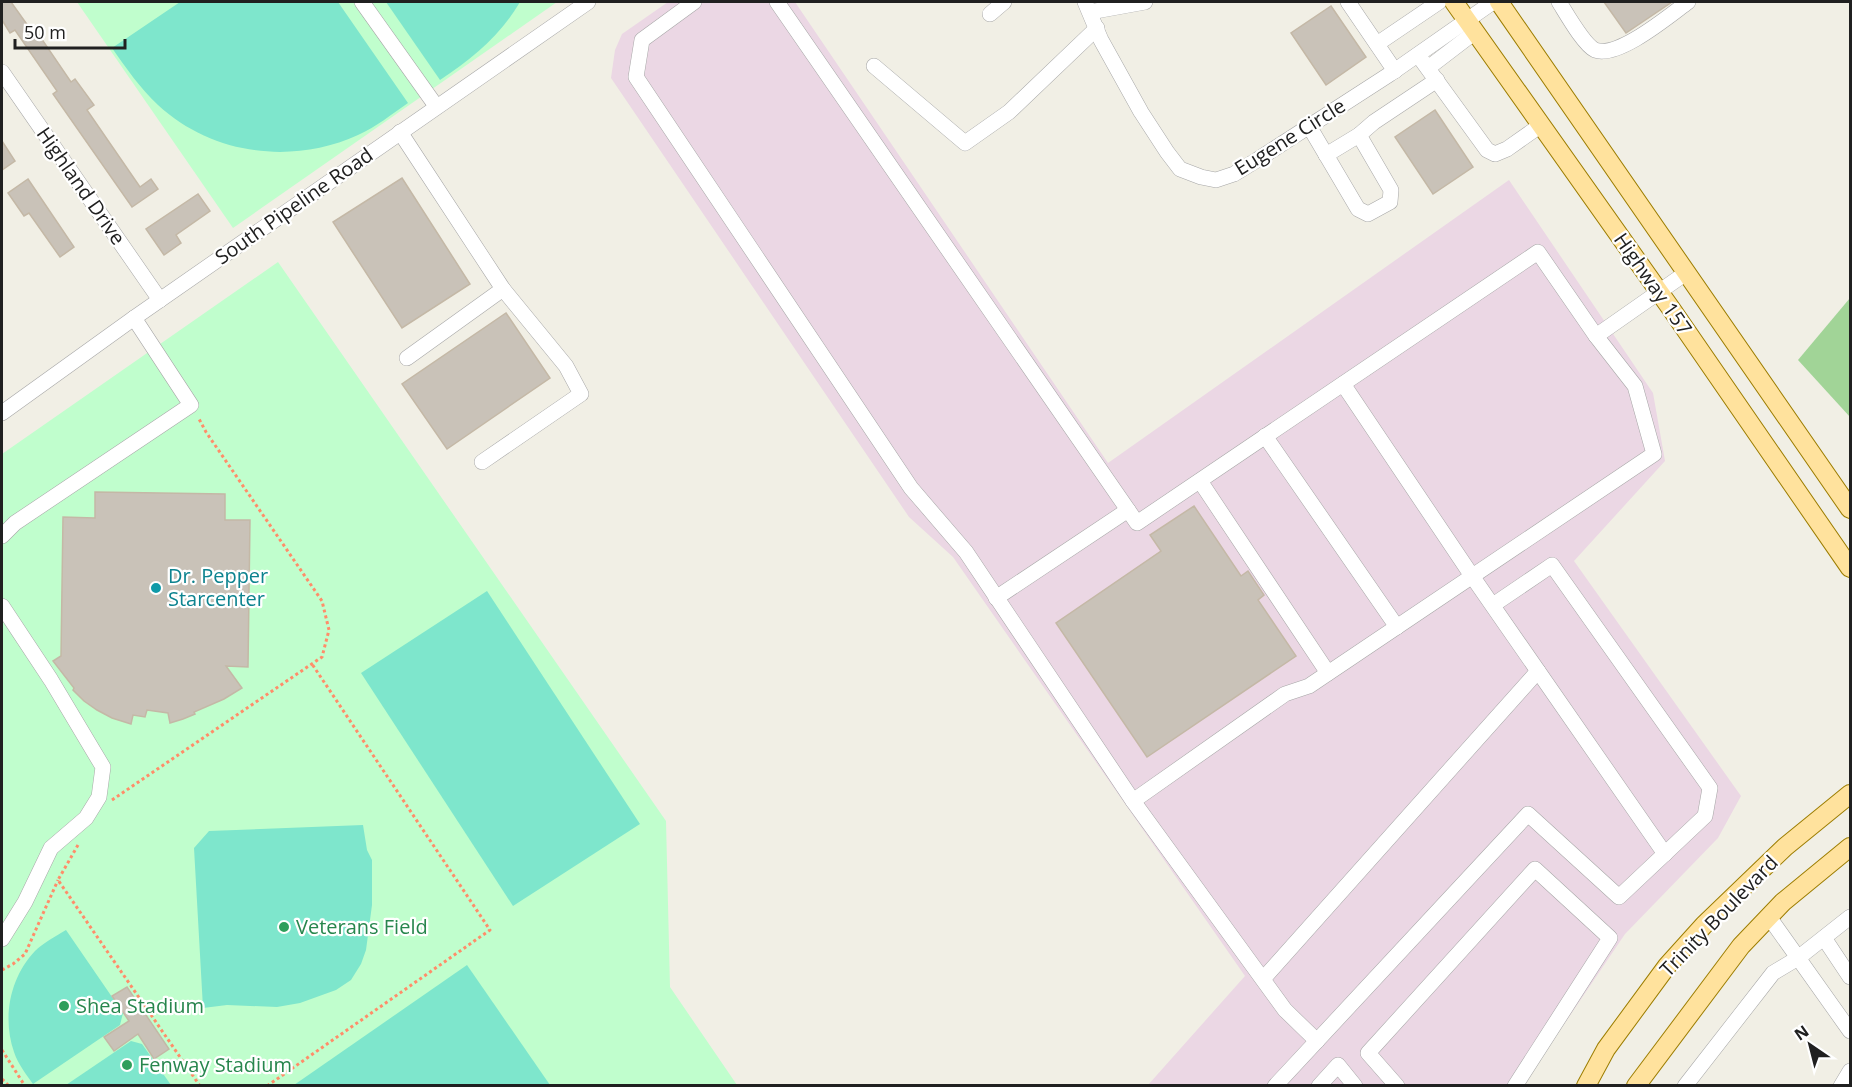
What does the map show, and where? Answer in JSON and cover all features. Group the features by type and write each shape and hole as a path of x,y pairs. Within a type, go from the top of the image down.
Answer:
{"main road":[{"name":"Highway 157","path":"1454,2 1851,568"},
{"name":"Highway 157","path":"1498,2 1851,509"},
{"name":"Trinity Boulevard","path":"1586,1086 1606,1049 1667,966 1704,925 1785,847 1851,794"},
{"name":"Trinity Boulevard","path":"1636,1086 1741,946 1799,888 1851,847"}],"street":[{"path":"362,2 436,106"},
{"name":"South Pipeline Road","path":"2,413 436,106 588,2"},
{"path":"694,2 642,40 636,77 911,488 966,552 1133,801 1285,1010 1317,1041"},
{"path":"777,2 1137,523 1538,252 1596,336 1635,386 1654,454 1309,686 1285,694 1133,801"},
{"path":"990,15 1004,2"},
{"path":"1088,7 1145,2"},
{"path":"1348,2 1395,70"},
{"path":"1377,44 1439,2"},
{"name":"Eugene Circle","path":"1088,7 1141,112 1167,152 1180,169 1216,180 1234,174 1418,55 1471,26 1493,2"},
{"path":"1559,2 1594,49 1609,51 1626,44 1688,2"},
{"path":"1326,155 1359,135 1432,74 1471,26"},
{"path":"874,66 965,143 1010,112 1097,28"},
{"path":"1418,55 1487,150 1495,154 1508,149 1541,125"},
{"name":"Highland Drive","path":"2,72 160,300"},
{"path":"1309,126 1358,209 1368,214 1390,202 1391,190 1359,135"},
{"path":"400,132 503,289 566,366 581,394 482,462"},
{"path":"1596,336 1686,273"},
{"path":"407,358 503,289"},
{"path":"2,536 15,523 191,405 134,318"},
{"path":"1343,384 1472,576 1665,854"},
{"path":"1265,436 1397,627"},
{"path":"1200,481 1328,673"},
{"path":"996,598 1128,510"},
{"path":"1275,1086 1528,814 1619,897 1705,816 1710,788 1552,565 1493,605"},
{"path":"2,606 51,680 103,767 99,797 86,818 51,848 25,902 2,939"},
{"path":"1263,979 1538,670"},
{"path":"1397,1086 1368,1053 1535,869 1610,938 1515,1086"},
{"path":"1769,916 1851,1031"},
{"path":"1685,1086 1773,973 1798,958 1850,918"},
{"path":"1824,938 1851,977"},
{"path":"1318,1086 1338,1065 1355,1086"},
{"path":"1841,1086 1851,1071"}],"path":[{"path":"110,801 322,657 329,630 322,601 206,432 191,405"},
{"path":"267,1086 490,930 312,664"},
{"path":"2,970 25,954 58,880 81,840"},
{"path":"58,880 200,1086"},
{"path":"2,1050 25,1086"},
{"path":"2,1079 9,1086"}],"shaded area":[{"path":"668,2 795,2 1108,463 1509,180 1653,393 1665,461 1574,561 1741,796 1718,838 1625,934 1523,1085 1148,1085 1245,976 953,557 909,517 611,78 615,50 622,34"}],"green space":[{"path":"77,2 557,2 233,228"},
{"path":"180,2 338,2 408,103 358,135 306,150 280,152 253,150 203,135 179,122 158,105 139,85 112,48"},
{"path":"386,2 520,2 485,46 440,80"},
{"path":"278,262 666,821 670,987 737,1085 2,1085 2,454"},
{"path":"1850,298 1850,417 1798,360"},
{"path":"487,591 640,824 513,906 361,673"},
{"name":"Veterans Field","path":"363,825 367,850 372,860 372,905 366,950 351,980 336,990 300,1003 277,1007 227,1005 203,1008 194,848 209,831"},
{"name":"Shea Stadium","path":"66,930 123,1013 120,1025 33,1084 22,1069 10,1039 9,1012 14,985 26,961 35,951"},
{"path":"467,965 550,1085 294,1085"},
{"name":"Fenway Stadium","path":"131,1041 142,1044 171,1085 66,1085"}],"building":[{"path":"2,2 11,2 36,37 39,35 71,82 75,79 94,105 87,110 140,187 151,179 158,189 132,207 53,94 57,91 15,30 10,33 2,20"},
{"path":"1604,2 1672,2 1626,33"},
{"path":"1331,6 1366,57 1326,85 1291,33"},
{"path":"1435,110 1473,167 1433,194 1395,137"},
{"path":"2,141 15,161 2,170"},
{"path":"402,178 470,284 402,328 333,222"},
{"path":"28,179 74,247 60,257 29,213 24,216 8,193"},
{"path":"198,194 210,211 176,235 181,243 164,255 146,229"},
{"path":"506,313 550,378 447,449 402,384"},
{"name":"Dr. Pepper Starcenter","path":"95,492 225,494 225,520 250,520 248,667 226,666 242,688 183,719 170,723 168,713 147,710 145,717 133,715 131,724 97,710 73,690 74,688 53,661 61,656 63,517 95,518"},
{"path":"1194,506 1241,576 1248,571 1264,595 1258,600 1296,656 1147,757 1056,623 1161,551 1150,535"},
{"path":"127,987 169,1049 154,1059 138,1034 114,1051 104,1037 129,1021 112,996"}],"place":[{"name":"Dr. Pepper Starcenter","path":"156,588"},
{"name":"Veterans Field","path":"284,927"},
{"name":"Shea Stadium","path":"64,1006"},
{"name":"Fenway Stadium","path":"127,1065"}]}
